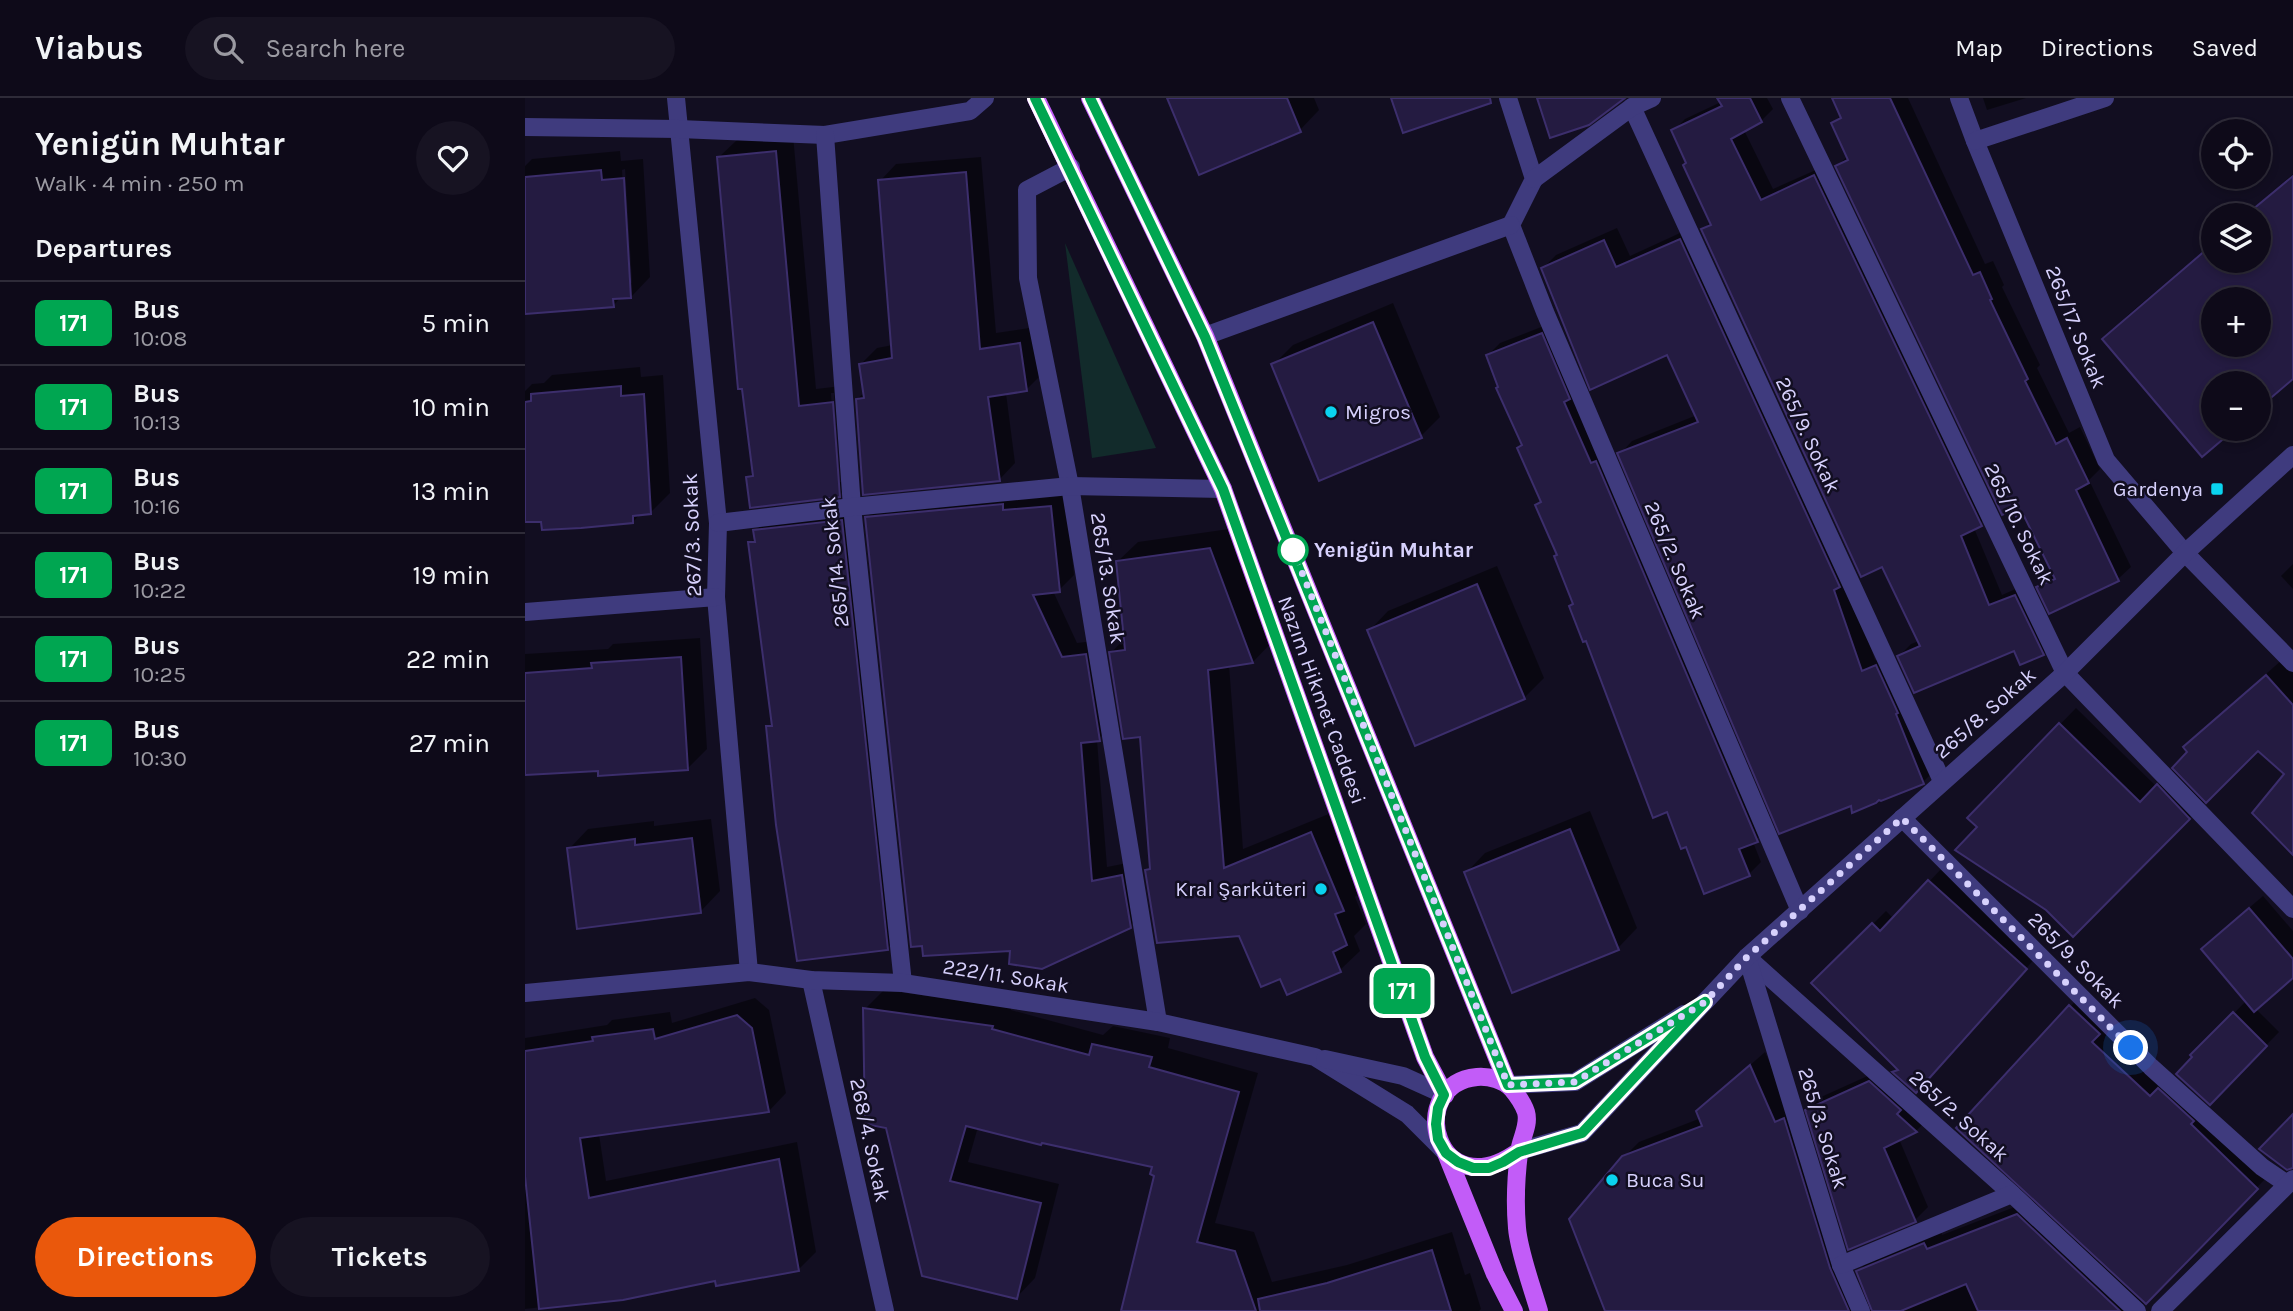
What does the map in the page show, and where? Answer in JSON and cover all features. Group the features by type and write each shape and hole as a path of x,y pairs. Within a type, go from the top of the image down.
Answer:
{"main road":[{"name":"Nazım Hikmet Caddesi","path":"1035,98 1223,489 1425,1057 1444,1095"},
{"name":"Nazım Hikmet Caddesi","path":"1090,98 1205,337 1508,1085"},
{"path":"1514,1311 1495,1274 1438,1139 1438,1108 1444,1095 1468,1078 1494,1079 1508,1085 1526,1112 1527,1126 1519,1152 1517,1230 1539,1311"},
{"path":"1446,1153 1473,1168 1489,1168 1519,1152"}],"street":[{"name":"267/3. Sokak","path":"676,98 719,523 716,597 749,972"},
{"path":"525,127 679,129 825,135 970,111 985,98"},
{"path":"1507,98 1534,179"},
{"path":"1205,337 1511,226 1534,179 1632,107 1652,98"},
{"name":"265/10. Sokak","path":"1790,98 2065,673 2293,909"},
{"name":"265/17. Sokak","path":"1959,98 2106,460 2185,553 2293,663"},
{"path":"1975,141 2105,98"},
{"name":"265/9. Sokak","path":"1632,107 1942,781"},
{"name":"265/14. Sokak","path":"825,135 852,507 903,984"},
{"name":"265/13. Sokak","path":"1070,167 1027,190 1028,278 1070,486 1158,1022"},
{"name":"265/2. Sokak","path":"1511,226 1545,312 1800,911"},
{"name":"265/8. Sokak","path":"1519,1152 1582,1133 1747,957 2065,673 2185,553 2293,455"},
{"path":"719,523 1070,486 1223,489"},
{"path":"525,612 716,597"},
{"name":"265/9. Sokak","path":"1902,818 2151,1067 2262,1167 2290,1182"},
{"name":"265/2. Sokak","path":"1747,957 2013,1194 2137,1311"},
{"name":"265/3. Sokak","path":"1747,957 1841,1265 1861,1311"},
{"name":"222/11. Sokak","path":"525,993 749,972 811,980 903,984 1158,1022 1315,1057 1407,1114 1446,1153"},
{"name":"268/4. Sokak","path":"811,980 885,1311"},
{"name":"265/8. Sokak","path":"1508,1085 1575,1082 1705,1002"},
{"path":"1315,1057 1403,1076 1444,1095"},
{"path":"1403,1076 1425,1057"},
{"path":"2160,1311 2290,1182"},
{"path":"1841,1265 2013,1194"}],"green space":[{"path":"1065,243 1156,448 1092,458"}],"building":[{"path":"1167,98 1287,98 1301,132 1199,175"},
{"path":"1391,98 1490,98 1491,103 1403,133"},
{"path":"1537,98 1625,98 1589,125 1550,138"},
{"path":"1717,98 1750,98 1762,122 1731,139 1761,200 1814,175 1982,526 1961,536 1989,605 2015,595 2044,655 2020,665 2014,651 1914,693 1897,656 1920,646 1882,567 1861,577 1701,229 1711,225 1683,165 1686,163 1671,130 1722,106"},
{"path":"1832,98 1890,98 1973,275 1980,272 1992,299 1990,300 2028,379 2025,381 2056,444 2067,438 2089,483 2076,490 2119,581 2049,614 2036,587 2055,579 2024,516 2017,519 2013,510 2002,515 1835,166 1848,160 1831,123 1841,118"},
{"path":"776,151 799,406 833,402 840,497 750,508 746,477 753,476 742,389 738,389 717,157"},
{"path":"601,170 602,180 624,178 631,298 613,299 614,307 525,314 525,177"},
{"path":"966,172 980,349 1020,343 1027,391 988,397 1000,481 863,495 856,399 864,398 859,364 892,358 878,180"},
{"path":"2293,176 2293,379 2271,398 2271,371 2201,371 2201,441 2221,441 2202,457 2102,339 2201,254 2201,273 2271,273 2271,203 2260,203"},
{"path":"1680,239 1840,587 1834,590 1862,671 1876,665 1898,713 1896,714 1924,784 1852,813 1851,806 1779,834 1617,453 1698,422 1667,355 1590,390 1541,268 1604,240 1616,267"},
{"path":"1373,322 1422,438 1319,481 1271,364"},
{"path":"1542,333 1570,399 1564,402 1591,463 1596,461 1758,842 1739,849 1750,876 1704,894 1686,847 1681,849 1667,812 1653,818 1586,641 1583,642 1569,606 1573,604 1554,556 1557,555 1535,505 1541,502 1517,448 1522,445 1496,388 1498,387 1486,355"},
{"path":"621,386 621,396 644,394 651,514 633,516 633,523 581,528 542,530 541,522 525,522 525,402 531,401 531,394"},
{"path":"1003,504 1003,510 1051,506 1060,592 1033,595 1062,657 1086,654 1100,741 1081,743 1092,881 1122,875 1131,928 1042,969 1009,964 1010,951 923,956 922,946 911,947 865,517"},
{"path":"842,520 888,950 797,961 776,825 766,726 772,726 748,542 755,542 753,530"},
{"path":"1210,548 1253,663 1208,670 1224,868 1311,832 1344,911 1335,914 1347,945 1333,952 1341,972 1287,995 1280,979 1261,987 1239,936 1157,943 1145,870 1150,869 1140,737 1123,739 1109,652 1125,650 1116,561"},
{"path":"1477,584 1525,699 1415,746 1367,630"},
{"path":"681,657 688,770 598,776 598,771 525,775 525,673 592,668 591,663"},
{"path":"2266,675 2293,705 2293,855 2252,813 2284,774 2258,751 2206,803 2172,768 2187,752 2183,747"},
{"path":"2059,723 2140,802 2157,784 2190,819 2073,937 2046,910 1955,850 1977,827 1967,818"},
{"path":"1570,829 1619,950 1512,993 1464,872"},
{"path":"692,838 701,913 577,929 567,848 635,839 635,845"},
{"path":"1928,880 2027,969 1916,1093 1892,1072 1898,1070 1811,983 1872,923 1880,931"},
{"path":"2249,908 2293,959 2293,978 2254,1012 2201,949"},
{"path":"2069,1005 2100,1034 2092,1042 2150,1096 2158,1088 2194,1121 2191,1124 2258,1189 2146,1304 1956,1128"},
{"path":"863,1008 993,1026 992,1029 1089,1055 1092,1044 1152,1057 1149,1067 1239,1092 1197,1242 1235,1251 1256,1311 1121,1311 1154,1176 1150,1174 1152,1167 1042,1143 1041,1145 966,1126 950,1181 1041,1203 1017,1299 922,1276 886,1128 865,1124"},
{"path":"2233,1012 2267,1046 2210,1105 2176,1074 2192,1057 2190,1055"},
{"path":"737,1015 752,1028 769,1112 580,1138 589,1198 779,1159 799,1271 716,1286 715,1281 623,1300 539,1309 525,1176 525,1051 593,1041 592,1037 653,1029 655,1039"},
{"path":"1750,1065 1775,1122 1784,1118 1830,1268 1849,1311 1605,1311 1569,1219 1622,1156 1702,1126 1696,1111"},
{"path":"1869,1081 1901,1110 1897,1114 1917,1132 1884,1148 1916,1222 1848,1250 1805,1110"},
{"path":"2293,1114 2293,1168 2287,1170 2259,1149"},
{"path":"2017,1214 2120,1311 1978,1311 1966,1284 1901,1311 1872,1311 1856,1271 1924,1243 1927,1249"},
{"path":"1432,1250 1451,1311 1260,1311 1258,1299 1327,1283"}],"bus line":[{"name":"171","path":"1035,98 1223,489 1425,1057 1444,1095 1438,1108 1438,1139 1446,1153 1458,1162 1473,1168 1489,1168 1519,1152 1582,1133 1705,1002 1575,1082 1508,1085 1205,337 1090,98"}],"place":[{"name":"Migros","path":"1331,412"},
{"name":"Gardenya","path":"2217,489"},
{"name":"Yenigün Muhtar","path":"1293,550"},
{"name":"Kral Şarküteri","path":"1321,889"},
{"name":"Buca Su","path":"1612,1180"}],"route":[{"path":"1293,550 1508,1085 1575,1082 1705,1002 1747,957 1902,818 2131,1048"}]}
